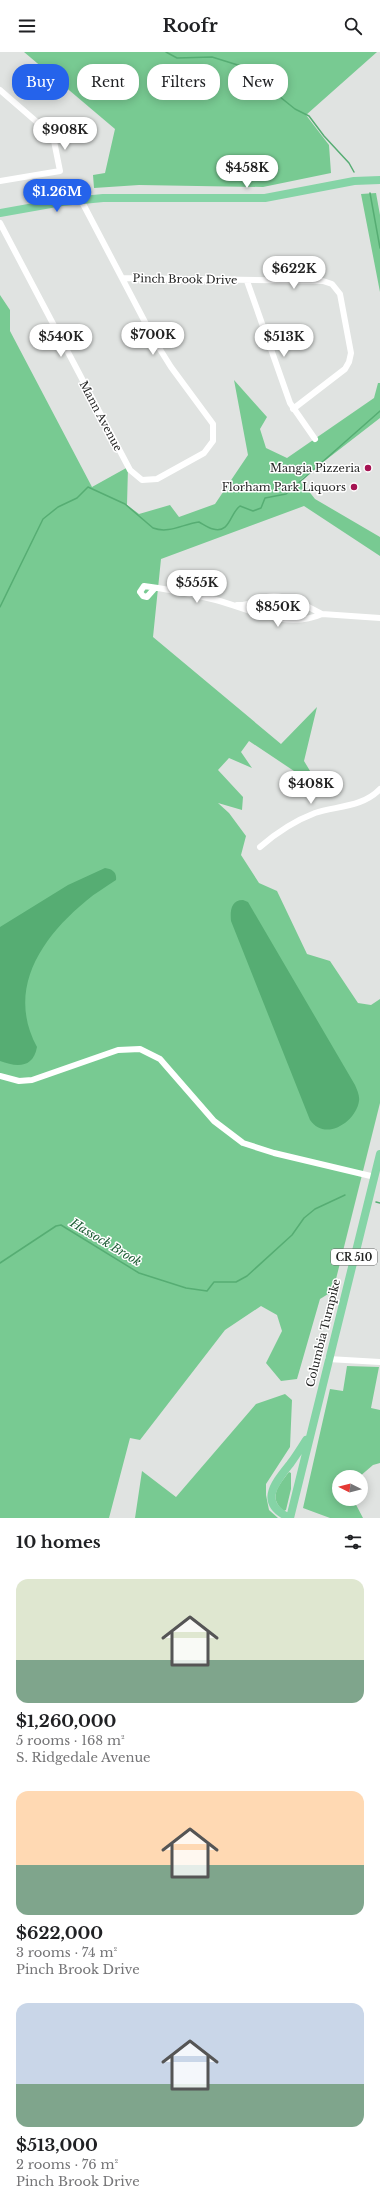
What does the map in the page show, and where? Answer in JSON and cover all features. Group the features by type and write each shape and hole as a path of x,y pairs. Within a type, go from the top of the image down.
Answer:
{"main road":[{"path":"0,213 81,200 113,197 265,198 354,181 380,180"},
{"name":"Columbia Turnpike","path":"290,1518 309,1435 380,1154"},
{"path":"290,1518 280,1513 275,1507 271,1498 272,1490 309,1435"}],"street":[{"path":"0,90 53,136 60,171 0,181"},
{"path":"81,200 122,278"},
{"name":"Mann Avenue","path":"0,223 130,470 138,478 146,481 157,479 204,453 213,441 214,430 210,419 163,354 122,278"},
{"name":"Pinch Brook Drive","path":"122,278 323,281 332,284 340,294 351,353 349,362 345,369 293,410"},
{"name":"Pinch Brook Drive","path":"247,280 293,410 315,439"},
{"path":"154,589 192,594 237,605 247,604 270,597 278,597 285,598 322,614 380,618"},
{"path":"237,605 244,610 283,620 316,617 322,614"},
{"path":"260,847 298,821 320,812 364,801 380,789"},
{"path":"0,1076 19,1081 32,1080 118,1050 140,1049 160,1058 214,1121 243,1143 274,1153 375,1176"},
{"path":"328,1359 380,1362"}],"shaded area":[{"path":"24,52 377,52 306,115 329,145 331,173 263,187 139,185 94,188 93,175 105,173 115,129 81,100 139,100 139,64 77,64 77,97 69,90 69,64 38,64"},
{"path":"376,193 380,215 380,292 361,194"},
{"path":"0,295 10,310 10,331 92,487 128,467 127,505 139,514 170,505 179,517 215,504 248,455 234,380 267,417 260,429 266,448 287,458 374,398 378,383 380,383 380,418 300,480 315,499 380,537 380,556 304,506 161,559 153,637 281,744 317,707 304,761 321,789 249,741 241,752 252,768 229,758 218,770 243,797 242,810 218,803 229,813 246,836 241,855 259,883 277,891 307,954 330,961 358,1003 371,1005 380,999 380,1103 333,1291 320,1299 297,1379 281,1381 266,1363 282,1331 277,1315 261,1306 225,1330 140,1440 130,1438 109,1518 0,1518"},
{"path":"105,868 114,871 116,880 89,898 55,931 33,966 27,986 25,1005 28,1026 37,1047 35,1054 28,1063 18,1065 0,1061 0,927 68,885"},
{"path":"239,900 248,902 355,1085 359,1097 357,1109 346,1122 339,1127 324,1129 316,1126 310,1120 231,921 232,907"},
{"path":"347,1366 379,1367 371,1408 380,1410 380,1463 373,1465 367,1470 332,1470 332,1506 357,1506 363,1518 330,1518 303,1508 330,1389 343,1391"},
{"path":"285,1394 292,1400 290,1447 266,1484 266,1495 269,1510 278,1518 135,1518 142,1471 176,1497 256,1404"},
{"path":"289,1472 291,1473 291,1489 286,1510 284,1511 276,1501 275,1496"}],"waterway":[{"path":"166,52 177,58 212,57 235,64"},
{"path":"284,100 295,109 309,116 324,136 349,163 354,172"},
{"path":"370,193 380,248"},
{"path":"0,607 43,519 58,507 77,498 88,487 125,504 153,528 159,530 199,522 209,528 219,530 226,526 240,506 253,511 261,508 265,498 286,494 380,411"},
{"name":"Hassock Brook","path":"0,1263 56,1226 61,1225 139,1273 186,1288 207,1291 214,1282 236,1282 247,1276 292,1235 304,1218 315,1209 345,1195"},
{"name":"Hassock Brook","path":"376,1202 380,1203"}],"place":[{"name":"Mangia Pizzeria","path":"368,468"},
{"name":"Florham Park Liquors","path":"354,487"}]}
